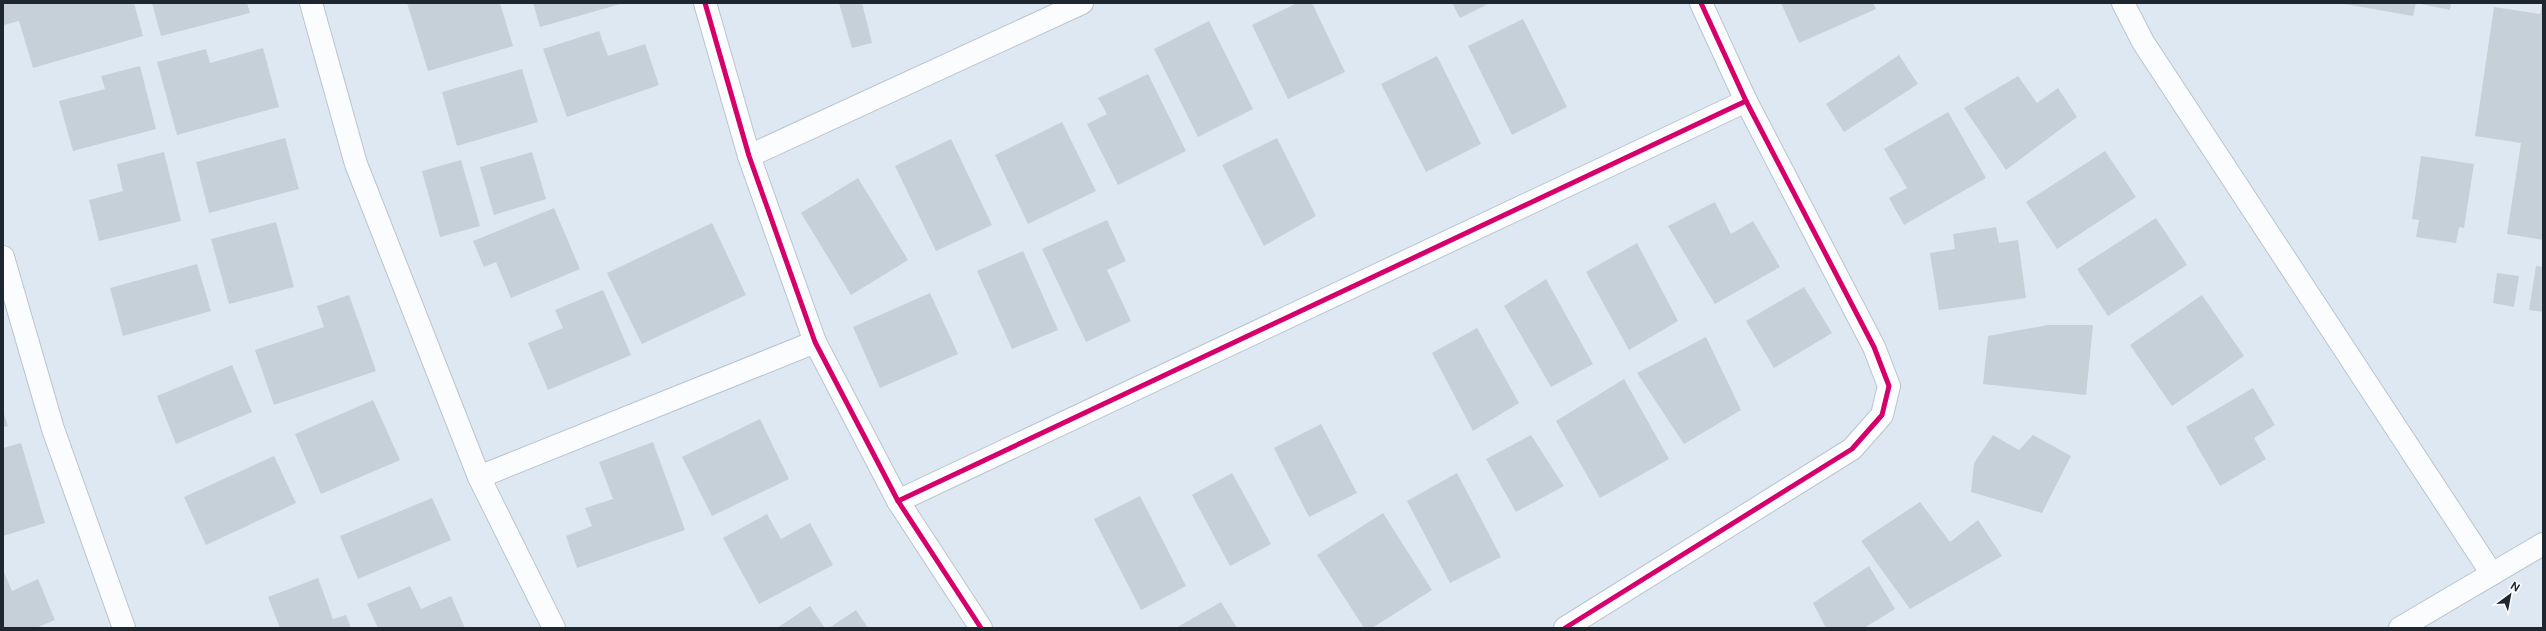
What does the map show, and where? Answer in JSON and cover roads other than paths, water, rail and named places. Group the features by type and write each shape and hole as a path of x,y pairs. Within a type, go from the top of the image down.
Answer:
{"street":[{"path":"310,3 356,164 479,477 554,628"},
{"path":"705,3 749,156 815,342 898,501 981,628"},
{"path":"749,156 1082,3"},
{"path":"1565,628 1852,449 1882,415 1889,386 1874,347 1746,101 1701,3"},
{"path":"2123,3 2147,49 2492,574"},
{"path":"898,501 1746,101"},
{"path":"3,257 53,429 124,628"},
{"path":"479,477 815,342"},
{"path":"2400,628 2543,544"}]}
